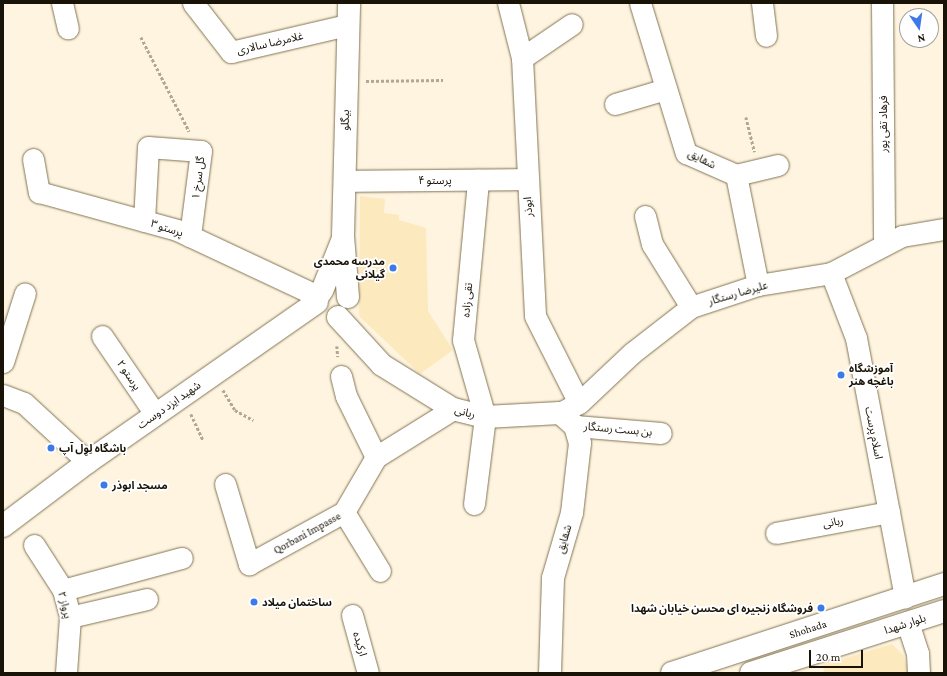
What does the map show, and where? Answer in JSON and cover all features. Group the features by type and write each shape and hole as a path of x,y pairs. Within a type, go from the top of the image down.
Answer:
{"main road":[{"name":"بیگلو","path":"331,303 343,236 347,25 349,3"},
{"name":"ربانی","path":"331,303 382,365 452,410 485,417 571,414"},
{"name":"شهید ایزد دوست","path":"3,526 155,414 259,344 331,303"},
{"name":"شقایق","path":"550,673 553,578 572,513 580,443 571,414"},
{"name":"Shohada","path":"672,673 944,584"},
{"name":"بلوار شهدا","path":"751,673 944,611"},
{"path":"908,623 918,654 919,673"}],"street":[{"path":"62,3 68,28"},
{"name":"غلامرضا سالاری","path":"193,3 231,52 347,25"},
{"name":"ابوذر","path":"508,3 522,58 526,179 535,316 571,414"},
{"name":"شقایق","path":"640,3 686,153 736,175"},
{"path":"762,3 766,36"},
{"name":"فرهاد تقی پور","path":"882,3 884,246"},
{"path":"522,58 572,24"},
{"path":"615,104 666,89"},
{"name":"گل سرخ ۱","path":"144,221 148,147 201,151 190,236"},
{"name":"پرستو ۳","path":"33,159 39,192 144,221 190,236 331,303"},
{"path":"758,285 736,175 769,167"},
{"name":"پرستو ۴","path":"344,181 526,179"},
{"name":"تقی زاده","path":"478,180 463,340 485,417"},
{"path":"645,216 652,244 691,307"},
{"name":"علیرضا رستگار","path":"571,414 632,353 691,307 758,285 831,273 902,236 944,229"},
{"name":"اسلام پرست","path":"831,273 856,338 905,597"},
{"path":"3,362 25,293"},
{"name":"پرستو ۲","path":"102,336 155,414"},
{"path":"341,376 346,396 376,457"},
{"path":"3,395 24,403 88,462"},
{"name":"Qorbani Impasse","path":"225,484 249,564 283,547 344,512 376,457 452,410"},
{"name":"بن بست رستگار","path":"571,414 661,433"},
{"path":"474,504 485,417"},
{"path":"344,512 380,571"},
{"name":"ربانی","path":"776,533 889,512"},
{"name":"پرواز ۲","path":"34,545 63,590 70,617 66,673"},
{"path":"63,590 182,558"},
{"path":"70,617 147,599"},
{"name":"ارکیده","path":"352,615 368,673"}],"path":[{"path":"141,37 176,108 201,151"},
{"path":"346,81 443,80"},
{"path":"746,117 769,167"},
{"path":"214,374 235,410 253,420"},
{"path":"183,395 203,440"}],"shaded area":[{"name":"مدرسه محمدی گیلانی","path":"360,196 385,199 384,213 399,215 399,220 426,228 428,311 453,350 420,374 359,316"},
{"path":"892,644 904,656 908,673 825,673 822,665"}],"place":[{"name":"مدرسه محمدی گیلانی","path":"393,268"},
{"name":"آموزشگاه باغچه هنر","path":"841,375"},
{"name":"باشگاه لِوِل آپ","path":"51,448"},
{"name":"مسجد ابوذر","path":"104,485"},
{"name":"ساختمان میلاد","path":"254,602"},
{"name":"فروشگاه زنجیره ای محسن خیابان شهدا","path":"821,608"}]}
